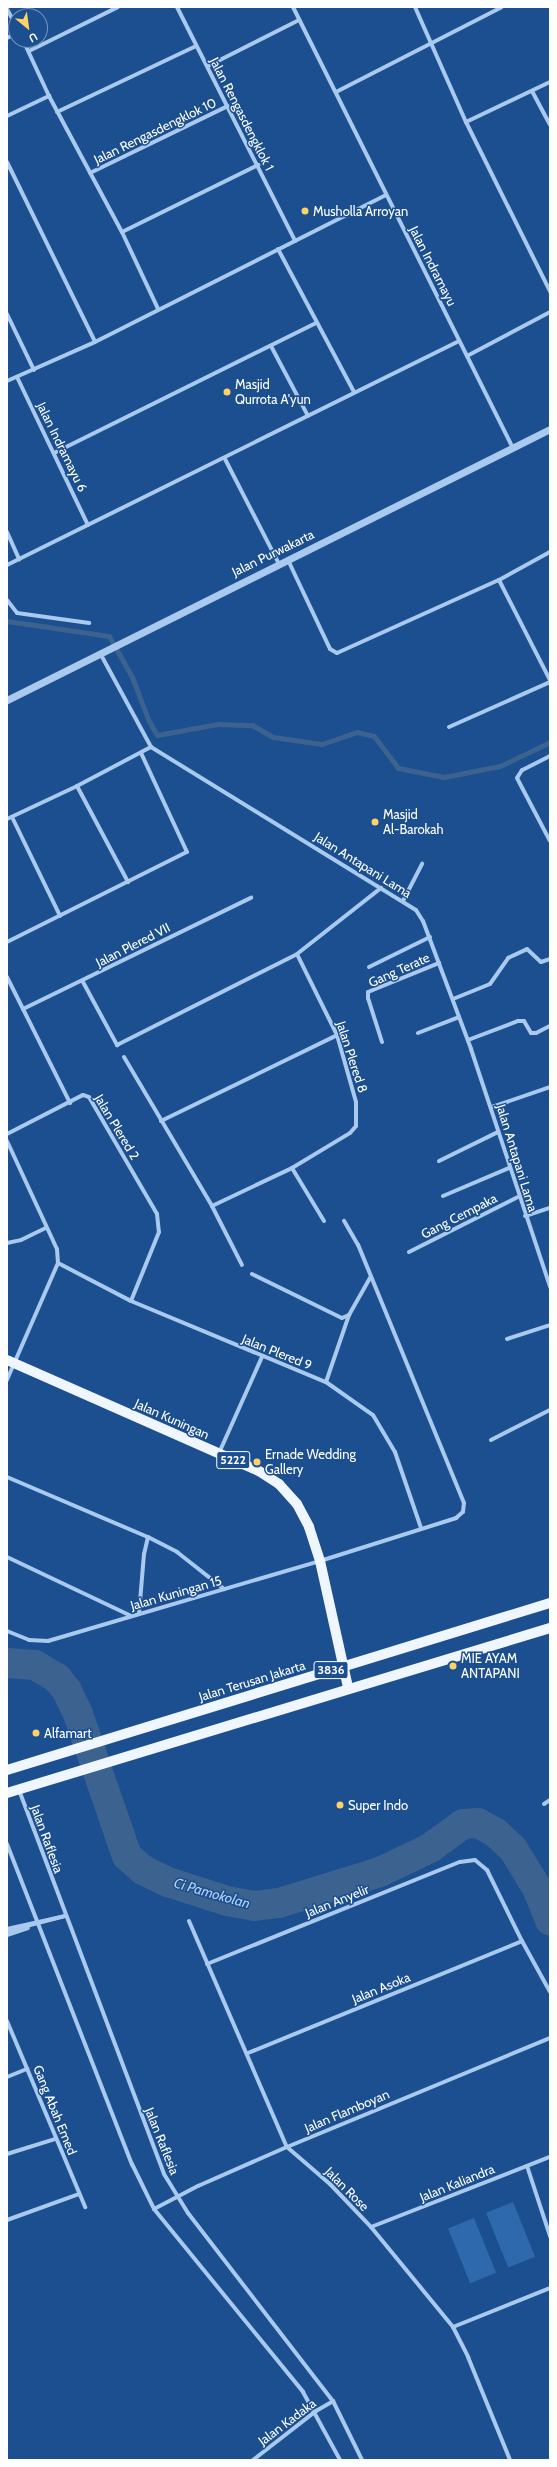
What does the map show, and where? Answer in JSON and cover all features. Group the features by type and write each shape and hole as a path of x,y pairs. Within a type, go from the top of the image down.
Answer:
{"main road":[{"name":"Jalan Kuningan","path":"11,1361 258,1471 279,1484 300,1510 309,1527 320,1561 348,1687"},
{"name":"Jalan Terusan Jakarta","path":"7,1770 550,1603"},
{"name":"3836","path":"7,1793 348,1687 550,1628"}],"street":[{"path":"29,51 118,7"},
{"name":"Jalan Rengasdengklok 1","path":"177,7 295,241"},
{"name":"Jalan Indramayu","path":"293,7 459,341 514,448"},
{"path":"415,7 466,122 550,291"},
{"path":"336,92 502,7"},
{"path":"208,66 299,20"},
{"path":"57,112 196,46"},
{"path":"27,48 57,112 122,232 158,309"},
{"path":"466,122 550,82"},
{"path":"532,91 550,126"},
{"path":"7,116 49,96"},
{"name":"Jalan Rengasdengklok 10","path":"90,173 228,106"},
{"path":"7,162 95,342"},
{"path":"122,232 258,165"},
{"path":"7,381 95,342 386,195"},
{"path":"278,249 354,392"},
{"path":"467,356 550,312"},
{"path":"7,314 34,370"},
{"path":"54,453 316,323"},
{"path":"7,565 225,459 354,392 459,341"},
{"path":"271,346 308,416"},
{"name":"Jalan Indramayu 6","path":"17,377 88,525"},
{"name":"Jalan Purwakarta","path":"7,700 550,429"},
{"path":"225,459 279,564"},
{"path":"7,532 19,559"},
{"path":"288,560 330,649 337,653 499,580 550,552"},
{"path":"449,727 550,681 499,580"},
{"path":"7,600 17,612 89,623"},
{"path":"7,819 77,786 151,747 100,653"},
{"name":"Jalan Antapani Lama","path":"151,747 403,900 416,910 430,937 492,1107 518,1197 549,1278 550,1287"},
{"path":"7,942 187,852 141,753"},
{"path":"550,756 522,770 518,778 550,841"},
{"path":"77,786 128,882"},
{"path":"12,817 60,916"},
{"path":"403,900 422,864"},
{"path":"83,982 117,1045 297,954 381,888"},
{"name":"Jalan Plered VII","path":"24,1009 83,982 251,898"},
{"path":"369,967 430,937"},
{"path":"453,1000 490,984 508,958 527,949 540,962 550,959"},
{"name":"Jalan Plered 8","path":"292,1168 350,1133 356,1126 356,1102 337,1035 297,954"},
{"name":"Gang Terate","path":"382,1042 368,998 368,992 439,963"},
{"path":"7,977 70,1103"},
{"path":"418,1033 459,1016"},
{"path":"468,1040 518,1021 524,1021 531,1033 536,1033 550,1026"},
{"path":"161,1121 337,1035"},
{"path":"124,1057 212,1206 242,1265"},
{"path":"492,1107 550,1087"},
{"name":"Jalan Plered 2","path":"7,1134 83,1095 89,1097 157,1214 159,1232 131,1301"},
{"path":"439,1161 498,1132"},
{"path":"7,1142 57,1249 58,1263 11,1361 7,1380"},
{"path":"212,1206 292,1168 324,1221"},
{"path":"443,1196 509,1168"},
{"name":"Gang Cempaka","path":"409,1252 518,1197"},
{"path":"525,1216 550,1208"},
{"name":"Jalan Kuningan 15","path":"7,1631 38,1642 140,1614 320,1561 420,1528 456,1518 463,1512 464,1503 370,1278 358,1245 344,1221"},
{"path":"7,1243 21,1240 46,1228"},
{"name":"Jalan Plered 9","path":"58,1263 131,1301 262,1357 326,1382 373,1415 395,1452 420,1528"},
{"path":"252,1274 342,1318 349,1315"},
{"path":"326,1382 349,1315 370,1278"},
{"path":"507,1339 550,1325"},
{"path":"219,1454 262,1357"},
{"path":"491,1440 550,1410"},
{"path":"7,1477 148,1537 177,1552 224,1589"},
{"path":"140,1614 144,1554 148,1537"},
{"path":"7,1557 131,1616"},
{"name":"Jalan Raflesia","path":"19,1789 65,1916 155,2154 176,2197 333,2401 362,2460"},
{"path":"544,1804 550,1800"},
{"path":"7,1844 132,2164 154,2208 303,2392 316,2411 340,2460"},
{"name":"Jalan Anyelir","path":"207,1964 460,1862 475,1860 487,1870 522,1941"},
{"path":"7,1930 65,1916"},
{"path":"7,1935 65,1916"},
{"name":"Jalan Rose","path":"189,1921 248,2053 287,2147 330,2184 371,2228 453,2327 468,2357 510,2460"},
{"path":"522,1941 550,1992"},
{"name":"Jalan Asoka","path":"248,2053 522,1941"},
{"name":"Gang Abah Emed","path":"7,2021 55,2139 85,2207"},
{"name":"Jalan Flamboyan","path":"154,2208 287,2147 550,2038"},
{"path":"7,2077 27,2069"},
{"path":"7,2154 55,2139"},
{"name":"Jalan Kaliandra","path":"371,2228 550,2157"},
{"path":"527,2166 550,2236"},
{"path":"7,2220 79,2194"},
{"path":"453,2327 550,2288"},
{"name":"Jalan Kadaka","path":"253,2460 316,2411 333,2401"}],"shaded area":[{"path":"513,2202 535,2257 508,2268 486,2213"},
{"path":"474,2218 496,2273 470,2283 448,2228"}],"waterway":[{"path":"7,621 109,636 132,677 148,719 157,735 218,724 252,725 273,737 322,744 357,732 374,736 398,768 444,777 500,766 550,742"},
{"name":"Ci Pamokolan","path":"7,1663 35,1665 57,1678 67,1691 78,1714 127,1856 143,1870 168,1882 227,1901 254,1906 279,1903 380,1872 430,1848 463,1824 478,1823 496,1833 513,1849 537,1888 550,1921"}],"place":[{"name":"Musholla Arroyan","path":"305,211"},
{"name":"Masjid Qurrota A'yun","path":"227,392"},
{"name":"Masjid Al-Barokah","path":"375,822"},
{"name":"Ernade Wedding Gallery","path":"257,1462"},
{"name":"MIE AYAM ANTAPANI","path":"453,1666"},
{"name":"Alfamart","path":"36,1733"},
{"name":"Super Indo","path":"340,1805"}]}
